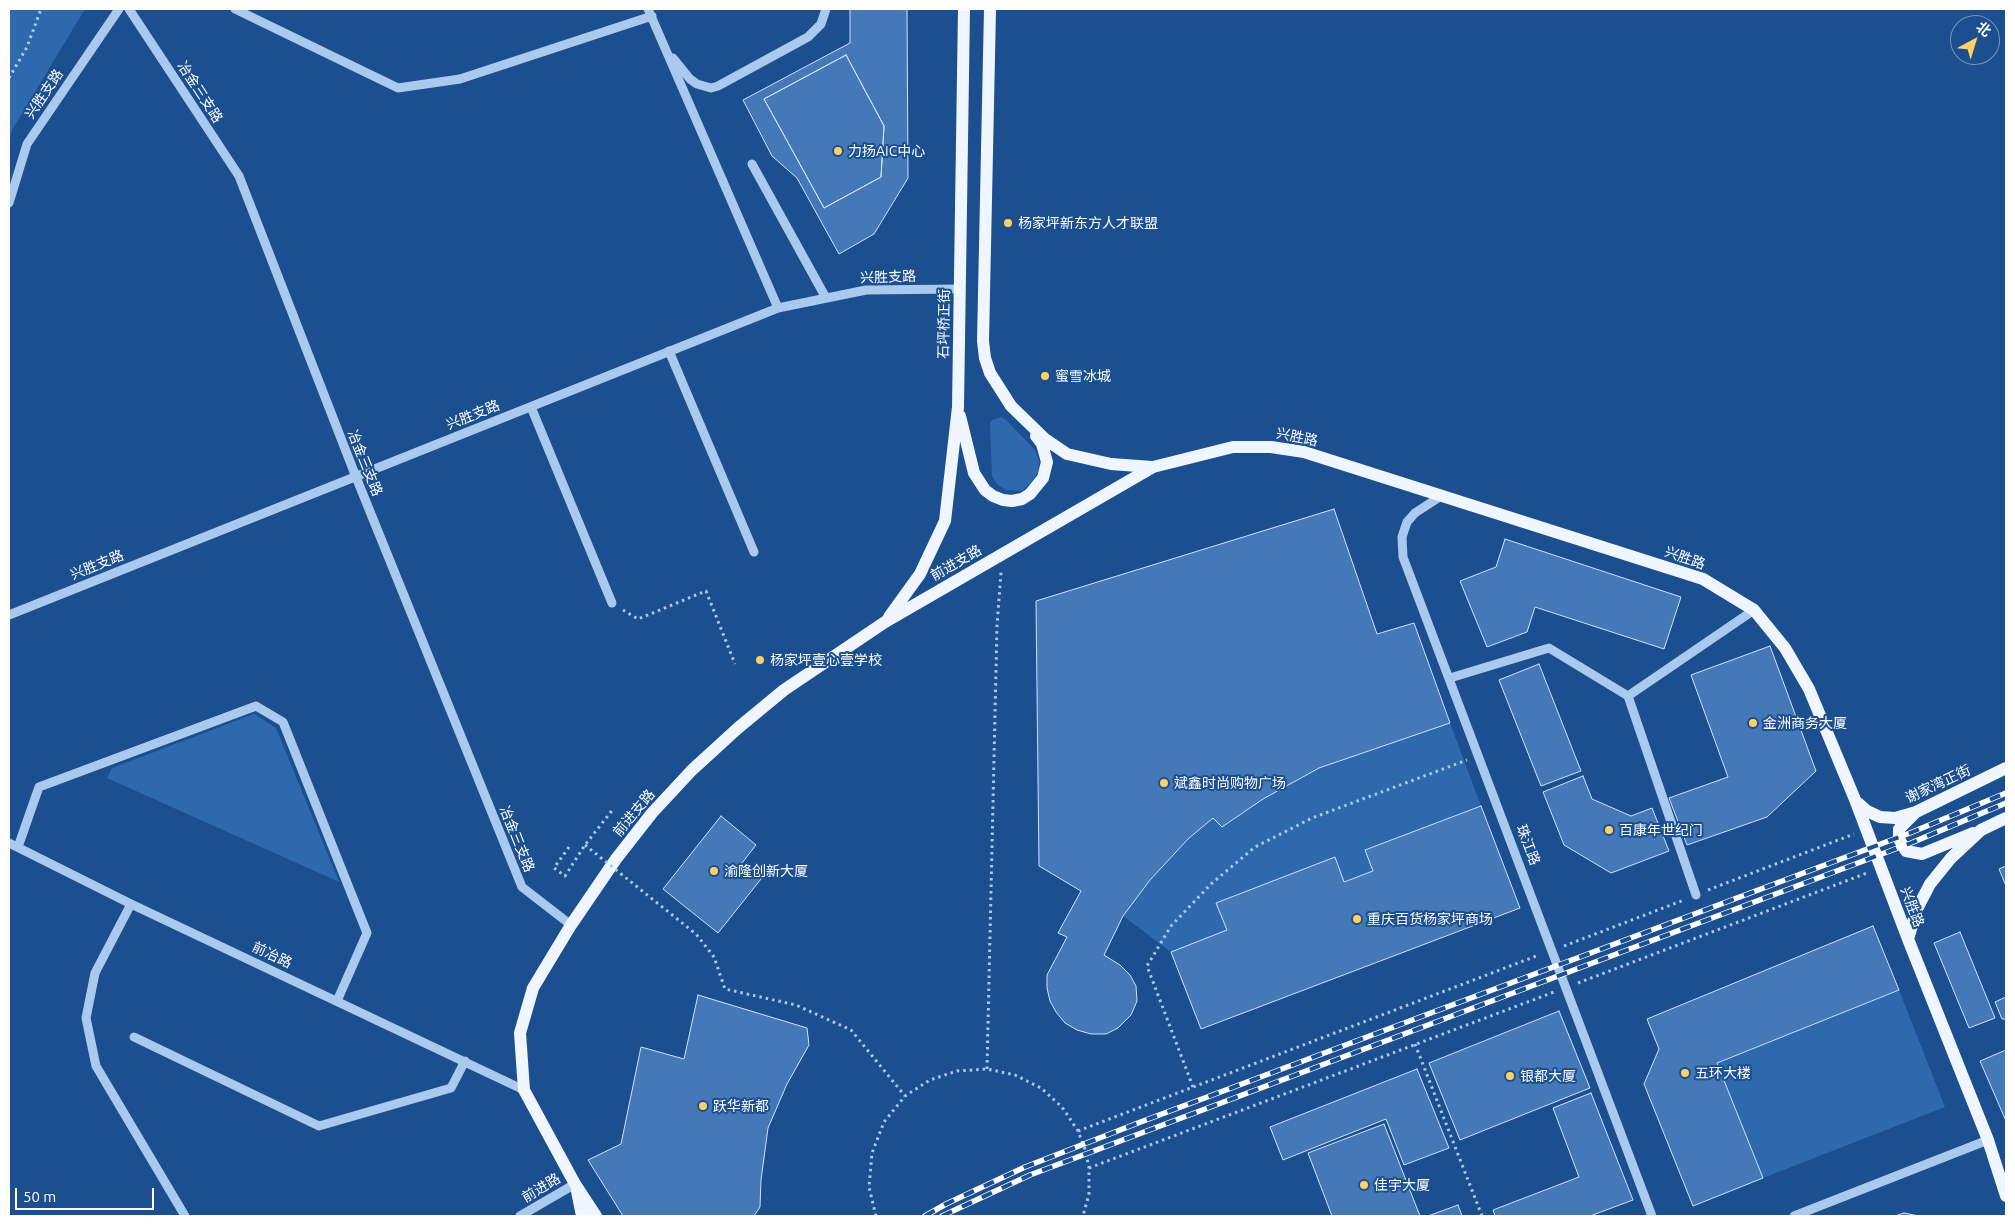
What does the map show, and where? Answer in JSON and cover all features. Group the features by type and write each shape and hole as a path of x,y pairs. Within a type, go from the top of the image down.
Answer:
{"main road":[{"name":"石坪桥正街","path":"885,622 920,574 945,521 958,407 964,9"},
{"path":"990,9 985,358 994,381 1011,406 1045,439 1067,454 1111,464 1153,467"},
{"path":"958,407 974,473 985,490 1002,500 1012,502 1030,494 1044,478 1047,469 1042,444 1026,422"},
{"name":"兴胜路","path":"1002,554 1153,467 1233,447 1271,447 1304,452 1703,579 1754,610 1785,648 1809,689 1856,802 1988,1140 2006,1196"},
{"name":"前进支路","path":"596,1216 575,1184 524,1090 520,1033 533,988 571,924 616,859 652,813 692,770 738,728 784,690 885,622 1002,554"},
{"name":"谢家湾正街","path":"1856,802 1867,811 1880,817 1895,818 1916,812 2006,768"},
{"path":"1916,812 1905,821 1899,830 1899,839 1906,851 1922,854 2006,818"},
{"path":"1908,939 1917,909 1930,884 1951,858 1981,830"},
{"path":"575,1184 582,1216"}],"street":[{"name":"兴胜支路","path":"9,203 27,144 119,9"},
{"name":"冶金三支路","path":"129,9 239,176 356,477 522,887 571,924"},
{"path":"235,9 398,88 460,78 650,12 778,308"},
{"path":"666,49 690,79 704,87 711,88 808,37 818,29 826,9"},
{"path":"752,164 826,298"},
{"name":"兴胜支路","path":"9,615 778,308 866,290 959,289"},
{"path":"669,351 754,552"},
{"path":"531,406 612,603"},
{"name":"珠江路","path":"1441,496 1414,513 1407,522 1402,537 1403,557 1652,1216"},
{"path":"1628,696 1754,610"},
{"path":"1450,678 1549,648 1628,696 1696,895"},
{"path":"18,848 39,788 256,706 283,722 367,933 337,1001"},
{"name":"前冶路","path":"9,843 131,904 465,1060 524,1090"},
{"path":"131,904 95,973 86,1018 96,1066 185,1216"},
{"path":"134,1038 319,1126 451,1088 465,1060"},
{"path":"1794,1216 1988,1140"},
{"name":"前进路","path":"520,1216 575,1184"}],"path":[{"path":"9,78 27,47 41,9"},
{"path":"987,1069 997,626 1002,554"},
{"path":"612,603 638,618 706,591 735,664"},
{"path":"1193,1087 1147,966 1171,926 1211,884 1255,846 1312,818 1479,755"},
{"path":"569,847 554,868 564,876 585,844 614,808"},
{"path":"1078,1131 1866,829"},
{"path":"585,844 696,934 714,957 725,989 796,1005 851,1030 905,1096"},
{"path":"1089,1168 1881,868"},
{"path":"1415,1044 1482,1216"},
{"path":"876,1216 869,1187 872,1153 884,1122 905,1096 930,1080 958,1071 987,1069 1015,1075 1041,1088 1062,1107 1078,1131 1085,1149 1089,1168 1089,1194 1083,1216"}],"shaded area":[{"path":"9,9 85,9 12,130 9,142"},
{"path":"1001,417 1035,450 1039,460 1038,472 1035,478 1022,491 1006,490 997,484 992,476 990,423 992,420"},
{"path":"254,714 276,728 339,882 107,778 112,768"},
{"path":"1450,723 1481,806 1366,850 1373,871 1344,882 1335,857 1216,903 1227,930 1171,952 1123,916 1150,880 1188,839 1213,818 1222,827 1263,799 1319,768"},
{"path":"1899,990 1945,1107 1763,1178 1717,1063"}],"building":[{"path":"850,9 907,9 908,178 874,234 839,254 797,178 772,156 743,100 850,43","holes":["846,55 884,126 881,177 824,208 764,99"]},
{"name":"力扬AIC中心","path":"846,55 884,126 881,177 824,208 764,99"},
{"name":"斌鑫时尚购物广场","path":"1334,509 1377,634 1414,623 1450,723 1319,768 1263,799 1222,827 1213,818 1188,839 1150,880 1123,916 1104,955 1120,965 1130,975 1136,986 1137,1001 1131,1015 1118,1028 1106,1034 1091,1034 1077,1030 1065,1023 1056,1012 1050,1001 1047,988 1047,975 1067,937 1058,933 1081,891 1039,866 1036,601"},
{"path":"1505,539 1681,597 1664,649 1535,607 1527,632 1487,647 1460,581 1496,567"},
{"name":"金洲商务大厦","path":"1770,646 1816,771 1767,817 1687,845 1669,798 1728,777 1691,675"},
{"path":"1539,664 1581,771 1541,786 1499,680"},
{"name":"百康年世纪门","path":"1583,776 1592,799 1631,816 1652,808 1669,851 1611,873 1564,845 1543,792"},
{"name":"重庆百货杨家坪商场","path":"1481,806 1520,908 1201,1029 1171,952 1227,930 1216,903 1335,857 1344,882 1373,871 1365,850"},
{"name":"渝隆创新大厦","path":"721,816 756,845 742,863 761,879 718,933 663,889"},
{"path":"2006,866 2006,886 1999,869"},
{"name":"五环大楼","path":"1873,926 1899,990 1717,1063 1763,1178 1693,1206 1644,1084 1659,1049 1647,1019"},
{"path":"1960,932 1995,1018 1969,1028 1934,943"},
{"name":"跃华新都","path":"698,995 807,1028 809,1045 787,1084 768,1128 761,1180 760,1207 754,1216 623,1216 588,1160 621,1144 641,1047 684,1059"},
{"path":"2006,997 2006,1019 2002,1019 1995,1002"},
{"name":"银都大厦","path":"1559,1011 1590,1088 1460,1140 1429,1063"},
{"path":"2006,1050 2006,1121 1980,1061"},
{"path":"1417,1069 1449,1148 1404,1165 1386,1119 1283,1160 1270,1127"},
{"path":"1591,1093 1633,1200 1590,1216 1495,1216 1493,1210 1579,1177 1553,1108"},
{"name":"佳宇大厦","path":"1384,1124 1420,1216 1332,1216 1308,1153"},
{"name":"佳宇大厦","path":"1458,1205 1462,1216 1428,1216"},
{"path":"1904,1213 1919,1216 1895,1216"}],"railway":[{"path":"925,1216 946,1204 1025,1167 1910,833 2006,793"},
{"path":"942,1216 1030,1175 1911,843 2006,803"}],"place":[{"name":"力扬AIC中心","path":"838,151"},
{"name":"杨家坪新东方人才联盟","path":"1008,223"},
{"name":"蜜雪冰城","path":"1045,376"},
{"name":"杨家坪壹心壹学校","path":"760,660"},
{"name":"金洲商务大厦","path":"1753,723"},
{"name":"斌鑫时尚购物广场","path":"1164,783"},
{"name":"百康年世纪门","path":"1609,830"},
{"name":"渝隆创新大厦","path":"714,871"},
{"name":"重庆百货杨家坪商场","path":"1357,919"},
{"name":"五环大楼","path":"1685,1073"},
{"name":"银都大厦","path":"1510,1076"},
{"name":"跃华新都","path":"703,1106"},
{"name":"佳宇大厦","path":"1364,1185"}]}
